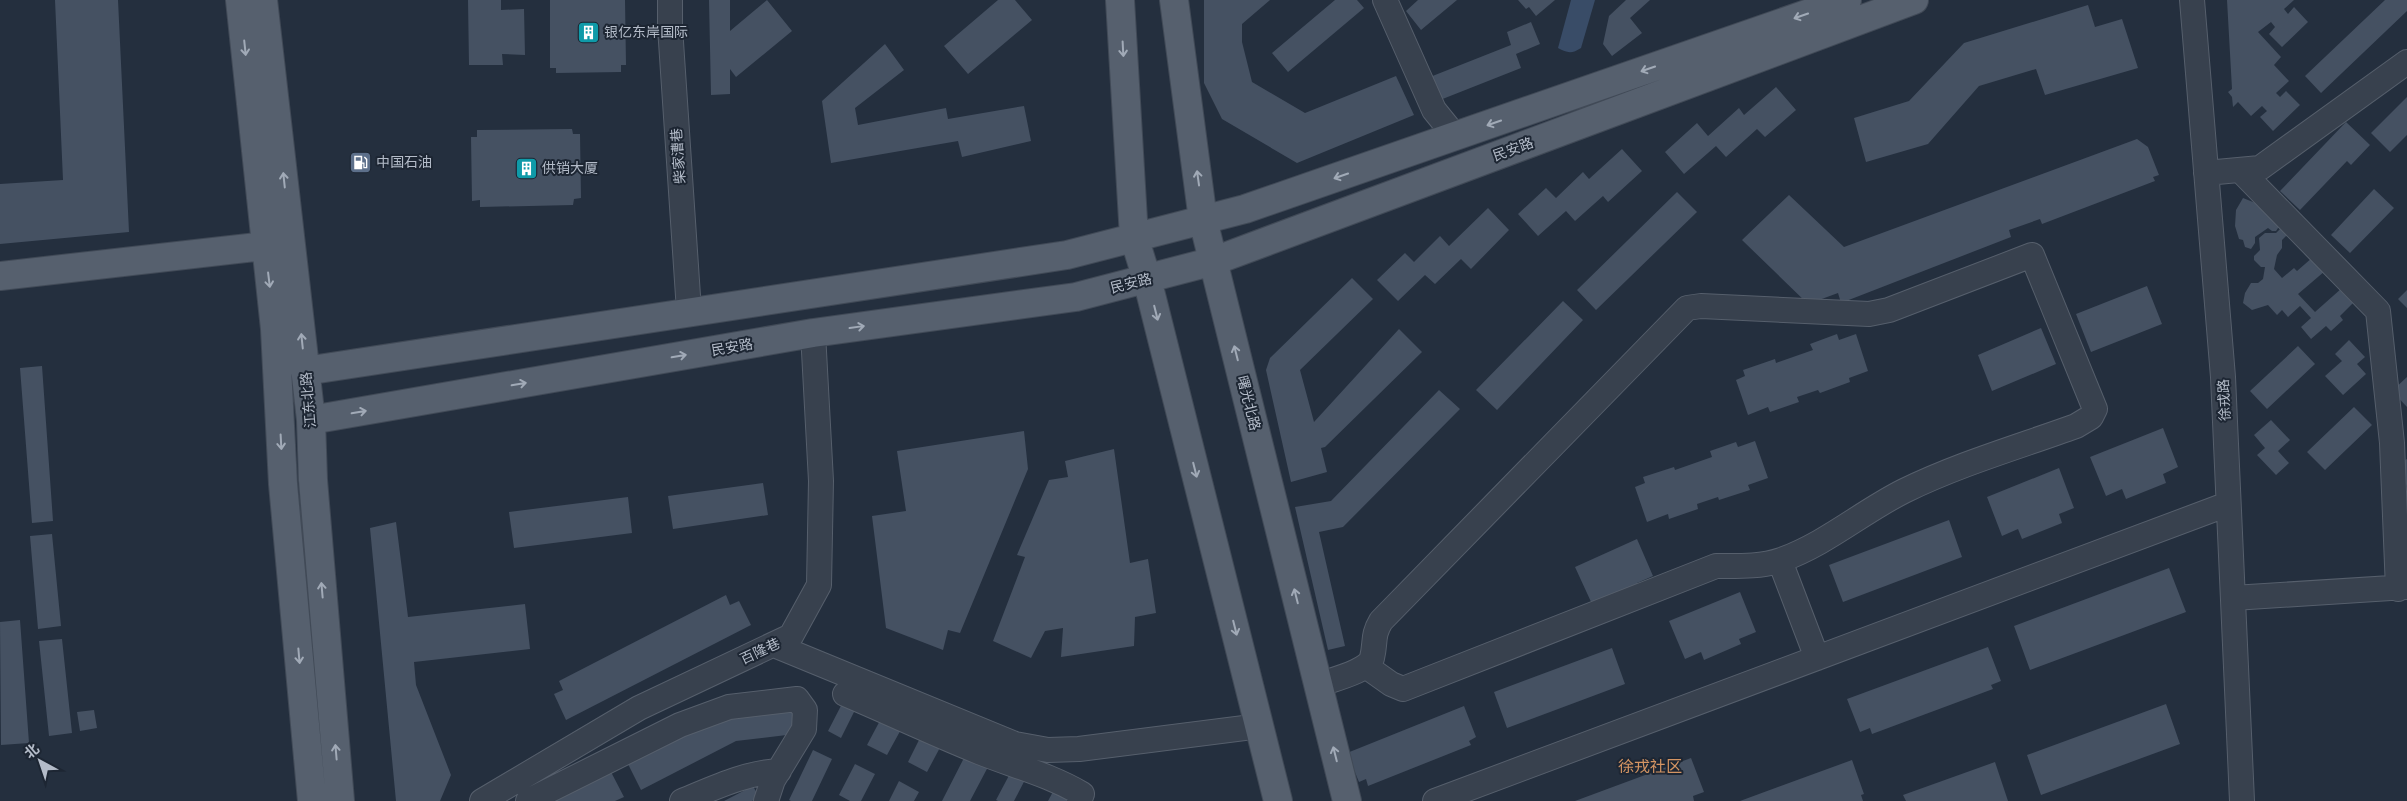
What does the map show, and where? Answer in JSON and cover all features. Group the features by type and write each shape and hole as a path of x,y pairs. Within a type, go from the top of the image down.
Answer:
{"main road":[{"name":"江东北路","path":"240,0 275,329 283,484 312,801"},
{"name":"江东北路","path":"263,0 311,420 313,480 340,801"},
{"path":"1120,0 1134,237 1147,279 1278,801"},
{"name":"曙光北路","path":"1174,0 1203,220 1347,801"},
{"path":"305,371 1067,254 1245,209 1848,0"},
{"name":"民安路","path":"311,420 814,333 1076,297 1147,279 1214,261 1914,0"},
{"path":"0,276 265,246"}],"street":[{"name":"柴家漕巷","path":"670,0 670,27 689,311"},
{"path":"1385,0 1434,110 1454,136"},
{"name":"徐戎路","path":"2192,0 2223,377 2242,801"},
{"path":"2206,173 2260,168 2407,62"},
{"path":"2233,598 2402,588 2402,511 2399,437 2378,311 2240,170"},
{"path":"1318,685 1367,667 1372,658 1375,631 1381,621 1687,308 1701,306 1869,314 1889,310 2032,255 2095,409 2091,417 2076,426 1938,476 1902,492 1820,542 1780,560 1746,566 1716,566 1403,689 1391,684 1367,667"},
{"name":"百隆巷","path":"482,801 639,708 791,636 819,585 821,481 814,333"},
{"path":"1435,801 2228,504"},
{"path":"1780,560 1816,658"},
{"path":"774,645 1015,744 1048,750 1079,749 1260,726"},
{"path":"845,694 980,752 1038,772 1082,794 1079,801"},
{"path":"528,801 680,725 729,707 797,699 805,710 804,729 773,780 766,801"},
{"path":"682,801 738,778 759,772 779,771"}],"water":[{"path":"1571,0 1595,0 1581,48 1570,52 1558,48"}],"building":[{"path":"55,0 118,0 129,232 0,244 0,184 63,180"},
{"path":"468,0 501,0 501,10 524,9 525,55 502,54 503,65 469,65"},
{"name":"银亿东岸国际","path":"550,0 625,0 626,65 621,65 621,72 556,73 556,68 550,68"},
{"path":"709,0 730,0 730,31 767,0 792,31 736,77 730,69 730,94 711,95"},
{"path":"998,0 1015,0 1032,20 968,74 944,46"},
{"path":"1204,0 1270,0 1242,24 1242,42 1252,82 1305,113 1396,76 1414,115 1297,163 1222,119 1204,83"},
{"path":"1335,0 1357,0 1364,8 1288,72 1272,53"},
{"path":"1418,0 1457,0 1421,30 1406,11"},
{"path":"1518,0 1555,0 1536,16 1529,7 1526,9"},
{"path":"1626,0 1650,0 1630,18 1642,33 1612,56 1603,44 1609,16"},
{"path":"2227,0 2294,0 2284,9 2288,14 2294,7 2308,22 2282,47 2269,34 2275,27 2271,22 2258,32 2281,57 2274,65 2289,81 2276,93 2280,97 2286,91 2300,105 2273,131 2260,117 2267,111 2262,106 2251,116 2238,102 2233,107 2232,97 2228,92 2232,89"},
{"path":"2385,0 2407,0 2407,11 2321,93 2305,76"},
{"path":"2088,5 2095,27 2122,19 2138,68 2045,95 2036,69 1979,86 1928,144 1866,162 1854,118 1909,101 1964,43"},
{"path":"1531,22 1540,44 1516,54 1521,68 1440,100 1430,77 1511,45 1507,32"},
{"path":"885,44 904,70 855,108 858,125 946,108 948,119 1024,106 1031,141 962,157 958,141 831,163 822,101"},
{"path":"1776,87 1796,110 1765,137 1757,129 1726,157 1716,146 1684,174 1665,152 1697,123 1708,136 1739,108 1744,115"},
{"path":"2407,97 2407,135 2390,152 2371,133"},
{"path":"2346,122 2370,145 2351,165 2347,161 2300,210 2280,191"},
{"name":"供销大厦","path":"572,129 573,134 580,134 581,198 574,199 573,205 480,207 480,200 472,201 471,137 477,137 477,130"},
{"path":"2137,139 2148,147 2159,175 2153,177 2155,181 2042,224 2040,219 2009,230 2011,237 1841,303 1838,293 1808,304 1742,240 1789,195 1844,247"},
{"path":"1622,149 1642,171 1608,202 1603,196 1575,221 1566,211 1538,236 1518,214 1546,188 1556,198 1583,172 1589,179"},
{"path":"2374,189 2394,208 2350,253 2331,235"},
{"path":"1677,192 1697,212 1596,310 1577,290"},
{"path":"2243,198 2263,206 2280,225 2276,231 2268,228 2255,237 2255,243 2251,249 2245,247 2243,240 2239,239 2235,226 2236,210"},
{"path":"1488,208 1509,230 1471,269 1461,259 1435,284 1425,275 1398,301 1377,280 1405,253 1414,262 1440,236 1449,246"},
{"path":"2282,227 2288,234 2282,240 2282,248 2277,255 2274,269 2282,278 2294,268 2297,271 2313,257 2325,271 2298,294 2315,312 2342,288 2354,302 2340,316 2343,320 2331,331 2326,326 2311,339 2301,327 2311,318 2300,306 2288,317 2282,310 2277,315 2268,305 2252,310 2243,303 2245,293 2251,283 2258,283 2263,279 2265,267 2261,267 2254,260 2254,256 2260,250 2259,238 2265,233 2276,233"},
{"path":"1352,278 1373,299 1300,370 1314,422 1399,329 1422,352 1325,447 1321,448 1327,472 1291,482 1266,370 1270,358"},
{"path":"2147,286 2162,324 2091,352 2076,314"},
{"path":"2407,290 2407,308 2398,299"},
{"path":"1563,301 1583,320 1497,410 1476,390"},
{"path":"2041,328 2056,364 1992,391 1978,355"},
{"path":"1837,334 1839,340 1856,334 1868,371 1849,378 1850,382 1820,393 1818,390 1797,397 1799,402 1770,412 1768,407 1748,415 1736,380 1745,376 1743,370 1775,359 1776,363 1813,350 1810,344"},
{"path":"2349,340 2365,357 2357,364 2366,374 2343,395 2325,376 2342,361 2335,354"},
{"path":"2298,346 2315,364 2267,409 2250,391"},
{"path":"42,366 53,521 32,523 20,368"},
{"path":"2407,377 2407,407 2392,391"},
{"path":"1439,390 1460,409 1343,527 1319,532 1345,646 1328,650 1295,507 1331,501"},
{"path":"2354,407 2372,425 2325,470 2307,452"},
{"path":"2271,420 2290,440 2278,451 2289,463 2276,475 2257,455 2265,448 2254,435"},
{"path":"2163,428 2178,467 2163,474 2166,483 2126,499 2122,489 2106,496 2090,457"},
{"path":"1024,431 1028,469 960,633 948,630 943,650 886,628 872,516 906,511 897,451"},
{"path":"1755,441 1768,478 1748,485 1750,490 1719,500 1718,497 1697,504 1698,509 1669,519 1668,514 1647,522 1635,487 1645,483 1643,477 1674,467 1675,470 1712,457 1710,451 1736,442 1738,447"},
{"path":"1114,449 1130,563 1148,559 1156,613 1135,617 1134,646 1061,657 1063,628 1045,631 1031,658 993,641 1025,557 1017,555 1049,480 1068,477 1065,461"},
{"path":"2407,459 2407,486 2396,465"},
{"path":"2059,468 2074,508 2059,514 2062,523 2022,539 2018,529 2002,536 1987,497"},
{"path":"763,483 768,515 673,529 668,496"},
{"path":"628,497 632,533 514,548 509,512"},
{"path":"1949,520 1962,557 1843,602 1829,565"},
{"path":"396,522 408,617 525,604 530,649 414,662 416,685 451,775 440,801 396,801 370,528"},
{"path":"52,534 61,626 38,629 30,536"},
{"path":"1637,539 1653,576 1637,583 1640,589 1592,604 1575,567"},
{"path":"2169,568 2186,612 2030,670 2014,626"},
{"path":"1740,592 1756,632 1739,639 1741,644 1704,660 1701,652 1685,659 1669,621"},
{"path":"726,595 730,605 739,601 751,625 566,720 554,694 563,690 559,681"},
{"path":"20,620 29,743 1,745 0,622"},
{"path":"62,639 72,733 49,736 39,641"},
{"path":"1988,647 2001,681 1991,685 1993,689 1872,734 1870,728 1860,732 1847,699"},
{"path":"1612,648 1625,684 1507,728 1494,692"},
{"path":"845,698 858,704 841,738 828,731"},
{"path":"2166,704 2180,744 2041,795 2027,755"},
{"path":"791,705 795,734 736,741 641,790 627,762 721,715"},
{"path":"1464,706 1476,737 1469,741 1471,745 1368,786 1366,779 1359,782 1347,753"},
{"path":"94,710 97,728 80,731 77,712"},
{"path":"884,713 904,724 887,755 867,745"},
{"path":"924,730 944,740 927,772 908,762"},
{"path":"813,750 832,759 812,801 791,801 789,800"},
{"path":"966,754 989,765 970,801 942,801"},
{"path":"1691,758 1704,792 1693,796 1694,801 1575,801"},
{"path":"1852,760 1864,794 1861,795 1863,801 1740,801"},
{"path":"1995,762 2008,801 1906,801 1903,795"},
{"path":"855,764 875,774 861,801 850,801 839,795"},
{"path":"1014,766 1028,774 1014,801 998,801 996,800"},
{"path":"610,770 624,797 615,801 550,801"},
{"path":"899,781 919,792 914,801 889,801"},
{"path":"753,786 759,797 752,801 724,801"},
{"path":"1056,786 1071,793 1067,801 1048,801"}],"place":[{"name":"银亿东岸国际","path":"588,32"},
{"name":"中国石油","path":"360,162"},
{"name":"供销大厦","path":"526,168"}],"district":[{"name":"徐戎社区","path":"1650,766"}]}
